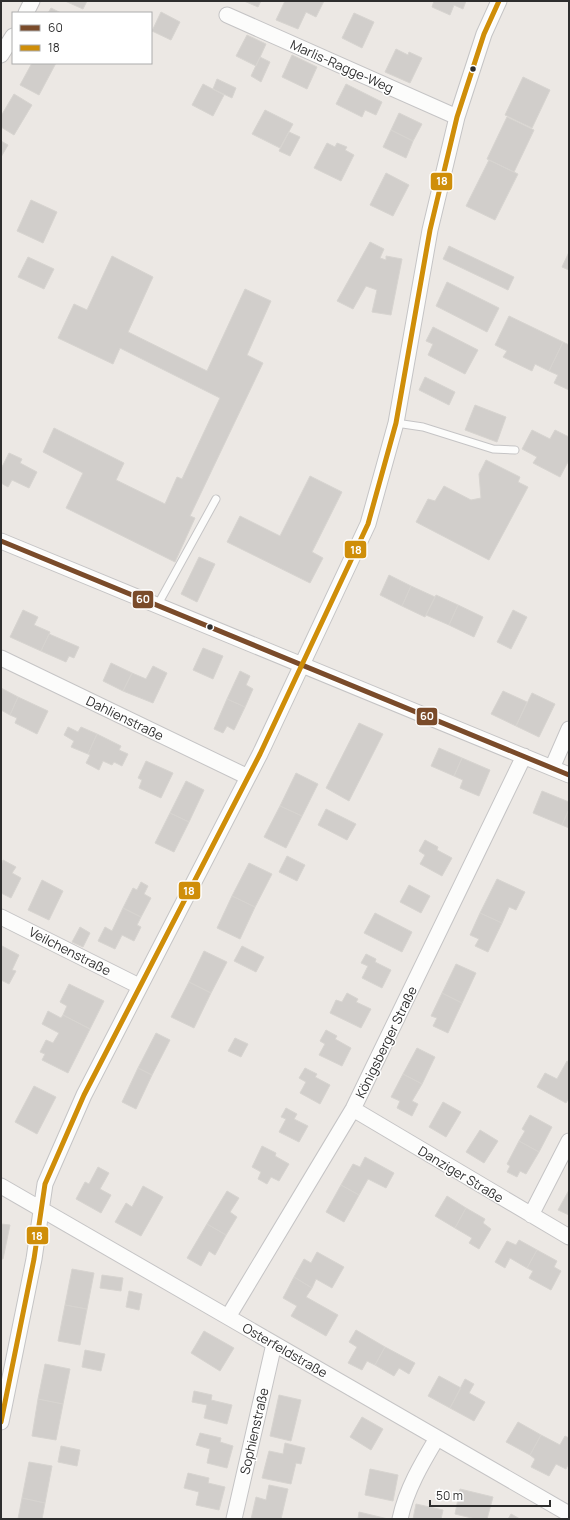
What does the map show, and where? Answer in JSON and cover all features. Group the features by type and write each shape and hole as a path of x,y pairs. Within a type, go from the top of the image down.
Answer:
{"street":[{"path":"26,12 32,1"},
{"path":"1,1422 34,1259 40,1209 45,1184 84,1095 248,777 368,524 396,423 430,230 457,117 484,34 499,1"},
{"name":"Marlis-Ragge-Weg","path":"227,15 457,117"},
{"path":"1,55 12,38"},
{"path":"1,541 569,775"},
{"name":"Dahlienstraße","path":"1,658 248,777"},
{"path":"552,768 569,729"},
{"name":"Königsberger Straße","path":"228,1318 353,1109 524,756"},
{"name":"Veilchenstraße","path":"1,917 139,986"},
{"name":"Danziger Straße","path":"353,1109 569,1237"},
{"path":"531,1215 569,1142"},
{"name":"Osterfeldstraße","path":"1,1186 437,1438 565,1514"},
{"name":"Sophienstraße","path":"234,1519 274,1344"},
{"path":"400,1519 418,1471 437,1438"}],"lane":[{"path":"396,423 423,427 493,449 515,450"},
{"path":"158,606 216,499"}],"building":[{"path":"65,1 87,1 83,9"},
{"path":"244,1 261,1 258,7"},
{"path":"285,1 324,1 316,17 306,12 298,29 276,20"},
{"path":"434,1 466,1 463,9 454,5 450,15 432,7"},
{"path":"51,8 59,12 49,12"},
{"path":"161,12 180,22 171,40 152,31"},
{"path":"354,13 374,22 362,48 342,38"},
{"path":"247,35 266,44 256,66 236,56"},
{"path":"396,49 408,55 409,52 422,58 410,83 385,72"},
{"path":"292,55 317,67 307,89 282,77"},
{"path":"260,57 270,62 261,82 251,76"},
{"path":"31,64 55,64 39,95 20,85"},
{"path":"523,77 550,90 532,128 505,115"},
{"path":"217,79 236,88 232,98 213,89"},
{"path":"203,84 224,95 213,116 192,105"},
{"path":"346,84 382,102 376,115 365,110 362,117 336,104"},
{"path":"14,94 32,105 14,135 1,127 1,116"},
{"path":"265,110 293,124 280,148 252,134"},
{"path":"399,113 422,124 413,141 391,130"},
{"path":"507,117 534,130 514,172 487,159"},
{"path":"391,130 413,141 406,158 383,147"},
{"path":"289,132 300,137 290,156 279,151"},
{"path":"1,141 8,145 1,157"},
{"path":"327,143 335,147 337,143 347,147 345,150 354,155 341,181 314,168"},
{"path":"489,160 518,174 495,220 466,206"},
{"path":"386,173 409,185 393,216 370,205"},
{"path":"31,200 57,212 43,243 17,231"},
{"path":"370,242 384,249 380,258 386,260 386,256 402,259 391,315 372,312 377,290 366,286 353,309 337,301"},
{"path":"449,246 514,277 508,290 443,259"},
{"path":"569,252 569,270 562,267"},
{"path":"112,256 153,277 128,332 207,371 245,289 271,301 247,355 263,363 190,516 195,518 175,562 66,508 83,473 43,452 54,428 124,463 116,480 165,504 177,477 182,479 220,398 120,348 113,364 58,338 74,304 87,310"},
{"path":"28,257 54,269 44,289 18,277"},
{"path":"447,282 499,308 487,332 436,306"},
{"path":"509,316 563,342 549,371 535,364 532,371 503,357 507,351 495,345"},
{"path":"433,327 478,350 465,374 428,355 433,344 426,341"},
{"path":"563,342 569,345 569,390 554,383 558,375 549,371"},
{"path":"425,377 455,392 449,405 419,390"},
{"path":"475,405 506,417 497,442 465,430"},
{"path":"532,430 550,439 555,430 569,437 569,460 560,477 533,463 537,457 522,449"},
{"path":"9,453 22,459 20,463 37,472 29,488 12,480 8,487 1,483 1,469"},
{"path":"486,460 520,477 518,482 528,487 489,560 416,522 428,499 435,501 444,486 471,500 481,498 479,474"},
{"path":"310,476 342,492 312,552 323,558 310,583 227,542 240,516 280,536"},
{"path":"199,557 215,564 197,602 181,594"},
{"path":"389,575 411,586 402,606 380,595"},
{"path":"411,586 435,597 425,617 402,606"},
{"path":"436,595 458,605 449,625 426,615"},
{"path":"458,605 483,617 474,637 449,625"},
{"path":"23,610 38,617 34,625 50,632 41,651 10,637"},
{"path":"513,610 527,617 511,649 497,642"},
{"path":"49,634 79,647 74,658 69,656 66,662 41,651"},
{"path":"203,648 223,656 213,679 193,670"},
{"path":"111,663 132,673 123,691 103,681"},
{"path":"153,666 167,673 153,703 123,691 132,673 146,679"},
{"path":"240,671 250,676 246,685 253,689 245,707 227,699"},
{"path":"1,688 18,697 10,715 1,710"},
{"path":"503,691 527,702 516,726 491,714"},
{"path":"532,693 555,704 539,737 516,726"},
{"path":"18,697 48,711 37,734 15,723 17,718 10,715"},
{"path":"227,699 245,707 234,730 227,726 223,733 214,729"},
{"path":"359,723 383,734 349,801 326,788"},
{"path":"68,727 78,732 81,727 97,734 88,754 71,747 74,741 64,735"},
{"path":"97,734 121,746 119,750 128,754 122,766 114,762 112,765 103,761 99,770 86,763 90,755 88,754"},
{"path":"439,748 462,758 454,776 431,766"},
{"path":"462,758 490,770 479,796 460,788 463,780 454,776"},
{"path":"146,761 173,773 161,798 139,788 142,780 138,778"},
{"path":"296,773 318,784 302,816 280,806"},
{"path":"186,781 204,790 189,822 170,813"},
{"path":"542,791 569,802 569,809 562,825 533,813"},
{"path":"280,806 302,816 286,848 264,837"},
{"path":"326,809 356,824 347,840 318,825"},
{"path":"569,809 569,828 562,825"},
{"path":"170,813 189,822 174,852 155,843"},
{"path":"425,840 438,847 437,850 452,858 442,876 420,864 425,855 419,851"},
{"path":"287,856 305,865 297,881 279,872"},
{"path":"3,860 16,867 12,873 21,878 11,898 1,893 1,865"},
{"path":"249,863 272,874 255,907 232,896"},
{"path":"497,879 525,892 516,910 509,907 502,923 480,913"},
{"path":"42,880 63,891 49,920 28,910"},
{"path":"141,882 148,886 144,894 151,898 141,917 123,908 133,888 137,890"},
{"path":"409,885 430,896 421,913 400,902"},
{"path":"232,896 255,907 240,939 217,928"},
{"path":"123,908 141,917 137,925 141,927 134,941 122,935 115,949 98,941 105,927 112,931"},
{"path":"375,913 412,932 402,952 364,933"},
{"path":"480,913 502,923 488,952 475,946 479,939 470,935"},
{"path":"80,927 90,933 83,947 72,942"},
{"path":"2,946 19,955 12,970 16,971 9,984 1,980"},
{"path":"242,946 264,957 256,972 234,961"},
{"path":"204,951 227,962 211,993 189,982"},
{"path":"366,954 376,959 375,962 391,970 382,988 362,978 368,966 361,963"},
{"path":"456,964 476,973 462,1003 442,993"},
{"path":"189,982 211,993 194,1028 171,1017"},
{"path":"69,984 104,1001 90,1029 63,1015 67,1006 60,1002"},
{"path":"347,993 358,999 356,1002 371,1009 361,1028 330,1013 336,1000 342,1002"},
{"path":"442,993 462,1003 448,1033 433,1026 437,1018 431,1016"},
{"path":"48,1011 61,1018 63,1015 90,1029 68,1073 42,1060 45,1054 40,1052 46,1040 53,1043 59,1033 42,1024"},
{"path":"326,1030 337,1036 335,1039 351,1048 342,1066 319,1055 325,1044 320,1041"},
{"path":"156,1033 170,1040 152,1075 138,1068"},
{"path":"235,1038 248,1044 241,1057 228,1051"},
{"path":"417,1048 435,1057 422,1084 403,1074"},
{"path":"567,1061 569,1062 569,1098 566,1103 537,1087 545,1073 557,1079"},
{"path":"138,1068 152,1075 136,1109 122,1102"},
{"path":"305,1068 317,1074 315,1077 330,1085 320,1104 300,1093 306,1082 299,1078"},
{"path":"403,1074 422,1084 412,1101 418,1104 412,1116 397,1108 400,1101 391,1097"},
{"path":"34,1086 56,1097 37,1134 15,1122"},
{"path":"443,1102 461,1112 446,1137 429,1127"},
{"path":"286,1108 297,1114 294,1119 308,1126 299,1142 279,1132 286,1119 281,1117"},
{"path":"530,1115 552,1127 539,1152 519,1141 525,1131 522,1129"},
{"path":"480,1130 498,1141 484,1163 466,1152"},
{"path":"519,1141 539,1152 526,1174 520,1171 517,1177 507,1172 510,1166 507,1164"},
{"path":"262,1146 276,1153 275,1156 289,1164 279,1181 271,1177 267,1184 258,1179 261,1172 252,1167"},
{"path":"365,1157 394,1173 386,1188 368,1179 359,1195 341,1185 353,1164 360,1167"},
{"path":"98,1167 109,1173 100,1189 111,1195 101,1213 76,1199 85,1182 89,1184"},
{"path":"341,1185 359,1195 344,1222 326,1212"},
{"path":"143,1186 163,1197 141,1236 115,1222 126,1203 132,1207"},
{"path":"569,1190 569,1215 558,1210"},
{"path":"227,1191 239,1198 230,1212 237,1217 226,1235 207,1224"},
{"path":"447,1196 466,1208 455,1228 435,1216"},
{"path":"466,1208 485,1219 483,1223 491,1229 479,1249 469,1243 472,1238 455,1228"},
{"path":"1,1224 10,1225 3,1259 1,1259"},
{"path":"207,1224 226,1235 215,1255 209,1251 201,1266 187,1258"},
{"path":"519,1240 537,1250 527,1268 510,1258 505,1268 495,1262 507,1241 516,1245"},
{"path":"537,1250 557,1261 554,1267 561,1271 551,1290 529,1278 533,1271 527,1268"},
{"path":"317,1252 344,1267 332,1288 316,1279 312,1288 294,1277 304,1259 311,1263"},
{"path":"72,1269 94,1273 87,1309 65,1305"},
{"path":"102,1275 123,1278 121,1291 100,1288"},
{"path":"294,1277 312,1288 306,1297 338,1315 326,1336 291,1316 297,1306 283,1298"},
{"path":"129,1291 142,1294 139,1310 126,1307"},
{"path":"65,1305 87,1309 80,1345 58,1341"},
{"path":"356,1330 385,1347 375,1365 367,1361 362,1370 348,1363 357,1347 349,1342"},
{"path":"204,1331 234,1348 220,1371 191,1353"},
{"path":"385,1347 415,1363 409,1374 399,1368 394,1376 375,1365"},
{"path":"85,1350 105,1354 101,1371 82,1367"},
{"path":"45,1364 70,1369 63,1404 38,1399"},
{"path":"439,1376 461,1388 450,1408 428,1396"},
{"path":"465,1379 474,1384 469,1393 485,1402 474,1421 450,1408"},
{"path":"194,1391 212,1395 211,1400 232,1405 227,1424 204,1418 207,1405 192,1402"},
{"path":"279,1395 301,1400 291,1441 270,1436"},
{"path":"38,1399 63,1404 56,1440 32,1436"},
{"path":"362,1417 383,1429 371,1450 350,1437"},
{"path":"518,1422 541,1435 530,1455 506,1442"},
{"path":"200,1433 221,1438 220,1442 233,1446 227,1468 207,1463 210,1449 196,1445"},
{"path":"541,1435 560,1445 565,1436 569,1438 569,1463 566,1469 556,1464 549,1476 531,1467 535,1459 530,1455"},
{"path":"285,1443 305,1448 301,1464 296,1463 291,1484 262,1478 269,1451 283,1454"},
{"path":"61,1446 80,1450 77,1466 58,1462"},
{"path":"29,1462 52,1466 45,1503 22,1498"},
{"path":"370,1469 398,1475 393,1501 365,1495"},
{"path":"188,1473 209,1478 208,1483 225,1487 219,1510 196,1505 199,1492 184,1488"},
{"path":"269,1485 288,1489 281,1519 251,1519 256,1497 266,1500"},
{"path":"460,1489 493,1497 487,1519 476,1519 455,1514"},
{"path":"22,1498 45,1503 42,1519 18,1519"},
{"path":"416,1504 443,1510 441,1519 413,1519"},
{"path":"359,1512 388,1519 358,1519"},
{"path":"511,1514 520,1519 508,1519"}],"transit line":[{"name":"18","path":"1,1422 34,1259 45,1184 84,1095 260,754 368,524 396,423 430,230 457,117 484,34 499,1"},
{"name":"60","path":"1,541 569,775"}]}
